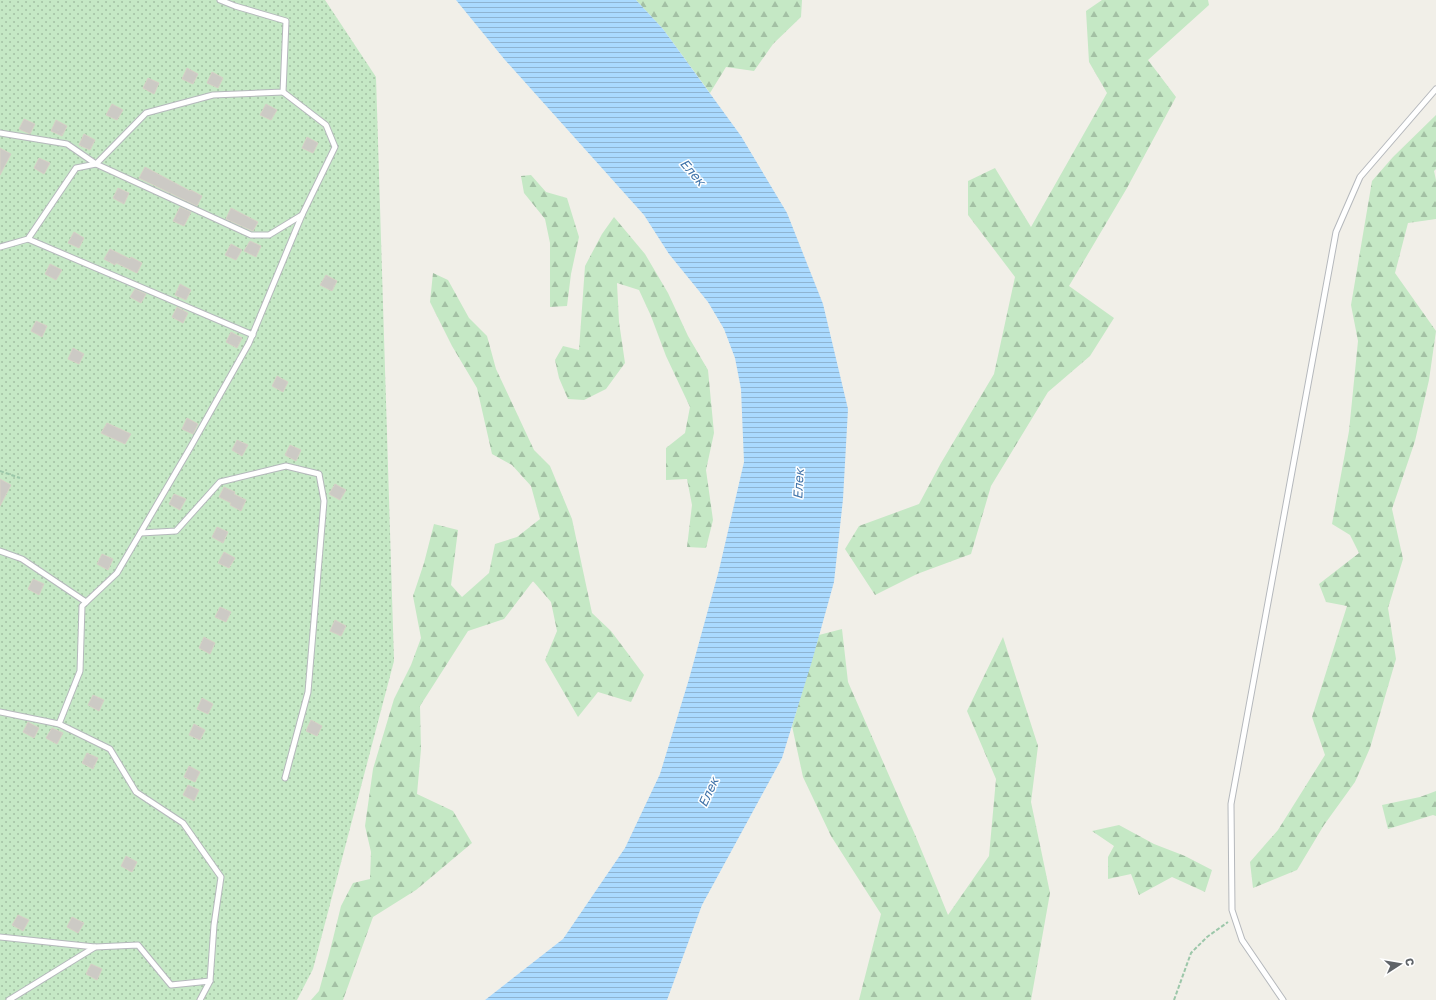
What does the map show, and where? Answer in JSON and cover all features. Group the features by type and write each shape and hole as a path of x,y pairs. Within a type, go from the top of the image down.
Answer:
{"lane":[{"path":"220,0 286,21 283,92"},
{"path":"1283,1000 1242,940 1234,918 1232,910 1231,804 1336,232 1360,177 1436,89"},
{"path":"28,240 76,168 96,164 146,113 213,95 283,92 326,125 335,147 302,215 253,336 118,573 82,606 80,671 59,724"},
{"path":"0,133 67,144 96,164 252,236 269,234 302,215"},
{"path":"0,247 28,240 253,336"},
{"path":"141,533 176,531 220,482 286,466 319,474 324,501 308,692 285,778"},
{"path":"0,551 22,559 86,602"},
{"path":"0,712 59,724 110,749 136,792 184,823 221,877 214,925 210,981 200,1000"},
{"path":"0,937 95,947 138,945 171,985 210,981"},
{"path":"9,1000 95,947"}],"path":[{"path":"0,471 20,478"},
{"path":"1174,1000 1191,953 1207,937 1234,918"}],"green space":[{"path":"0,0 325,0 376,77 394,661 313,969 297,1000 0,1000"},
{"path":"636,0 802,0 801,17 773,44 754,71 726,67 710,93 663,29"},
{"path":"1102,0 1208,0 1209,5 1148,60 1176,97 1127,188 1069,286 1114,318 1090,356 1048,392 991,486 971,554 917,574 875,595 845,549 859,526 919,504 941,463 994,374 1015,277 968,215 968,181 995,168 1031,227 1107,93 1089,62 1086,11"},
{"path":"1436,115 1436,169 1434,171 1436,180 1436,219 1408,223 1395,273 1436,331 1429,380 1415,441 1392,509 1403,559 1388,608 1396,659 1370,748 1355,782 1324,825 1297,870 1253,888 1250,862 1278,830 1325,755 1312,717 1347,606 1326,602 1319,584 1359,553 1350,535 1332,524 1349,431 1358,341 1351,305 1372,181 1393,157"},
{"path":"531,175 546,192 567,198 579,237 571,274 567,306 550,307 550,243 545,219 524,193 521,176"},
{"path":"614,217 645,254 668,293 688,336 708,370 714,433 706,470 713,520 706,548 687,547 692,505 687,479 666,480 666,448 685,433 690,407 666,356 651,316 639,290 617,283 619,322 625,363 606,389 584,400 568,399 559,378 555,360 563,346 579,350 585,266 602,234"},
{"path":"433,273 448,280 469,318 487,336 496,369 534,450 550,466 572,519 592,613 611,631 644,675 631,702 598,692 578,717 545,660 557,631 551,602 533,581 504,619 468,631 420,706 421,749 417,794 453,811 472,843 416,890 373,917 343,1000 311,1000 319,991 341,906 353,883 370,879 371,852 365,826 373,769 394,699 411,665 421,638 413,596 424,563 434,524 458,530 451,585 462,597 489,573 495,544 517,537 540,519 531,486 512,465 492,454 477,388 452,346 430,302"},
{"path":"842,629 848,682 916,837 948,915 989,856 996,779 967,711 1003,637 1038,746 1031,802 1050,893 1031,1000 859,1000 881,914 831,836 803,777 792,726 819,635"},
{"path":"1436,791 1436,816 1433,815 1388,829 1382,805 1420,797"},
{"path":"1119,825 1154,844 1185,856 1212,870 1205,892 1172,877 1139,895 1131,874 1108,879 1108,857 1114,846 1092,831"}],"water":[{"name":"Елек","path":"456,0 636,0 663,29 741,136 787,213 823,304 848,409 843,499 834,582 812,661 782,758 702,905 667,1000 485,1000 563,939 625,848 660,774 689,679 719,570 744,462 741,389 735,358 724,329 708,302 669,254 644,215 505,60"}],"building":[{"path":"187,68 198,74 193,84 182,79"},
{"path":"212,72 223,78 218,88 207,83"},
{"path":"148,78 159,83 154,94 143,88"},
{"path":"112,104 123,110 117,120 106,115"},
{"path":"266,104 277,110 271,120 260,115"},
{"path":"24,119 35,124 30,134 19,129"},
{"path":"56,120 67,126 62,136 51,131"},
{"path":"84,134 95,140 90,150 79,145"},
{"path":"307,137 318,143 313,153 302,148"},
{"path":"0,148 11,154 0,175"},
{"path":"39,158 50,163 44,174 34,168"},
{"path":"145,167 202,196 197,206 139,178"},
{"path":"118,188 129,193 124,204 113,198"},
{"path":"180,207 191,212 184,226 173,221"},
{"path":"231,208 258,222 253,231 226,219"},
{"path":"74,232 84,238 79,248 68,243"},
{"path":"250,241 261,246 256,257 244,251"},
{"path":"231,244 242,250 236,260 225,255"},
{"path":"110,249 142,263 137,273 116,263 115,265 104,259"},
{"path":"50,264 62,270 56,280 45,274"},
{"path":"326,275 337,281 332,291 320,285"},
{"path":"180,284 191,290 186,300 175,295"},
{"path":"135,289 146,294 141,303 130,297"},
{"path":"177,307 188,313 183,323 172,317"},
{"path":"36,321 47,326 42,337 31,331"},
{"path":"231,332 242,338 237,348 226,342"},
{"path":"73,348 84,354 79,364 68,359"},
{"path":"277,376 288,382 283,392 272,386"},
{"path":"187,418 198,424 193,434 182,429"},
{"path":"107,423 131,434 125,444 101,433"},
{"path":"237,440 248,445 242,456 232,450"},
{"path":"290,445 301,450 296,461 285,455"},
{"path":"0,479 11,485 0,506"},
{"path":"335,484 346,490 340,500 329,494"},
{"path":"224,487 235,492 234,494 246,500 241,511 230,505 231,503 219,497"},
{"path":"174,494 186,499 180,510 169,504"},
{"path":"217,527 228,532 223,543 212,537"},
{"path":"224,552 235,558 229,568 218,563"},
{"path":"102,554 113,559 108,570 97,564"},
{"path":"33,579 44,584 39,595 28,589"},
{"path":"220,607 231,612 226,622 215,617"},
{"path":"335,620 346,626 341,636 330,631"},
{"path":"204,637 215,643 210,654 199,648"},
{"path":"93,695 104,700 99,711 88,705"},
{"path":"202,698 213,704 208,714 197,709"},
{"path":"311,720 322,726 317,736 306,731"},
{"path":"28,722 39,728 34,738 23,732"},
{"path":"194,724 205,730 200,740 189,735"},
{"path":"52,728 63,733 57,744 46,738"},
{"path":"87,753 98,758 93,769 82,763"},
{"path":"189,766 200,772 195,782 184,777"},
{"path":"188,785 199,790 194,801 183,795"},
{"path":"126,856 137,862 132,872 121,866"},
{"path":"18,915 29,920 23,931 12,925"},
{"path":"72,917 84,923 78,933 67,927"},
{"path":"91,964 102,969 97,980 86,974"}]}
